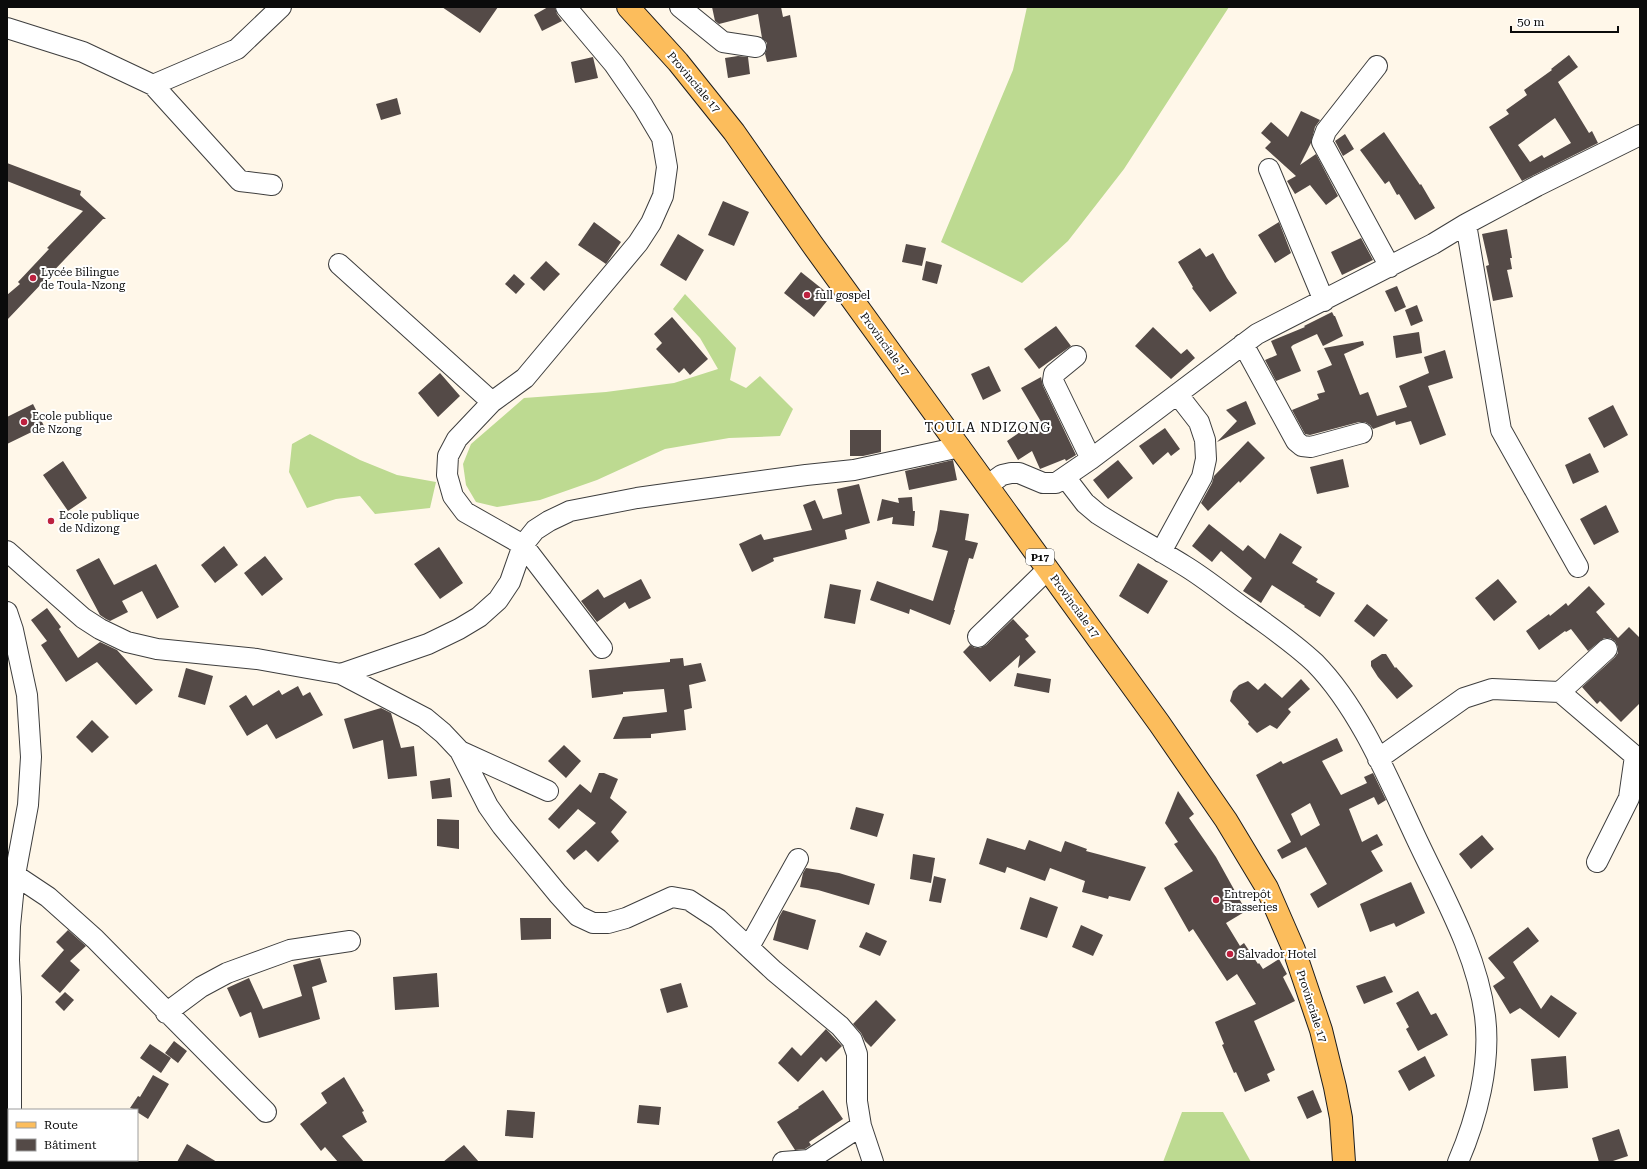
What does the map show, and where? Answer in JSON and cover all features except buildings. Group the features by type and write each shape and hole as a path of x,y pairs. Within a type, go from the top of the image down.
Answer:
{"main road":[{"name":"Provinciale 17","path":"636,10 734,132 812,244 1159,723 1226,820 1267,888 1294,950 1321,1030 1341,1118 1344,1162"}],"street":[{"path":"153,85 237,49 281,7"},
{"path":"566,7 614,64 643,106 662,138 667,167 662,196 650,223 638,243 525,378 492,402 457,439 448,456 447,475 453,496 465,512 523,545 602,648"},
{"path":"680,7 723,42 756,47"},
{"path":"7,28 83,52 153,85 240,181 272,185"},
{"path":"1377,66 1326,131 1322,142 1390,267"},
{"path":"988,485 1002,475 1011,472 1019,473 1043,483 1056,482 1091,459 1178,395 1257,334 1390,267 1466,224 1551,179 1640,135"},
{"path":"1268,169 1324,301"},
{"path":"1466,224 1501,430 1578,567"},
{"path":"339,264 492,402"},
{"path":"1243,344 1296,441 1302,446 1311,447 1362,433"},
{"path":"1076,356 1054,374 1053,381 1091,459"},
{"path":"1161,552 1202,477 1206,459 1205,440 1199,422 1178,395"},
{"path":"342,674 428,644 459,629 479,616 498,600 510,582 523,545 535,530 549,521 570,511 637,498 854,470 960,447"},
{"path":"1065,477 1085,503 1098,514 1186,567 1289,641 1316,664 1350,710 1378,759 1458,927 1480,989 1485,1017 1486,1049 1482,1080 1473,1119 1458,1162"},
{"path":"7,551 83,618 100,629 126,642 157,649 257,659 342,674 424,718 443,733 460,751 488,806 502,826 578,916 593,923 608,923 626,918 672,897 689,900 718,919 750,947 774,971 840,1026 852,1040 856,1054 857,1101 861,1126 873,1162"},
{"path":"978,637 1048,569"},
{"path":"7,612 13,630 27,695 31,757 28,805 15,876 10,926 9,960 11,997 12,1109"},
{"path":"1560,692 1607,649"},
{"path":"1378,759 1464,698 1492,689 1560,692 1637,755 1635,798 1597,862"},
{"path":"460,751 548,791"},
{"path":"750,947 798,859"},
{"path":"15,876 48,897 95,939 166,1013 266,1112"},
{"path":"166,1013 201,987 227,973 290,950 350,940"},
{"path":"783,1162 809,1160 861,1126"}],"green space":[{"path":"1027,7 1229,7 1124,169 1068,241 1022,283 941,242 1013,70"},
{"path":"685,294 736,348 730,380 746,388 760,376 793,409 780,436 729,438 665,449 597,480 540,500 497,507 476,502 466,485 463,464 471,444 524,398 606,392 674,383 718,369 700,338 673,309"},
{"path":"310,434 360,460 397,475 436,482 430,508 375,514 360,496 336,499 307,508 289,472 292,444"},
{"path":"1182,1112 1223,1112 1251,1162 1163,1162"}],"place":[{"name":"Lycée Bilingue de Toula-Nzong","path":"33,278"},
{"name":"full gospel","path":"807,295"},
{"name":"Ecole publique de Nzong","path":"24,422"},
{"name":"Ecole publique de Ndizong","path":"51,521"},
{"name":"Entrepôt Brasseries","path":"1216,900"},
{"name":"Salvador Hotel","path":"1230,954"}],"district":[{"name":"TOULA NDIZONG","path":"988,427"}]}
